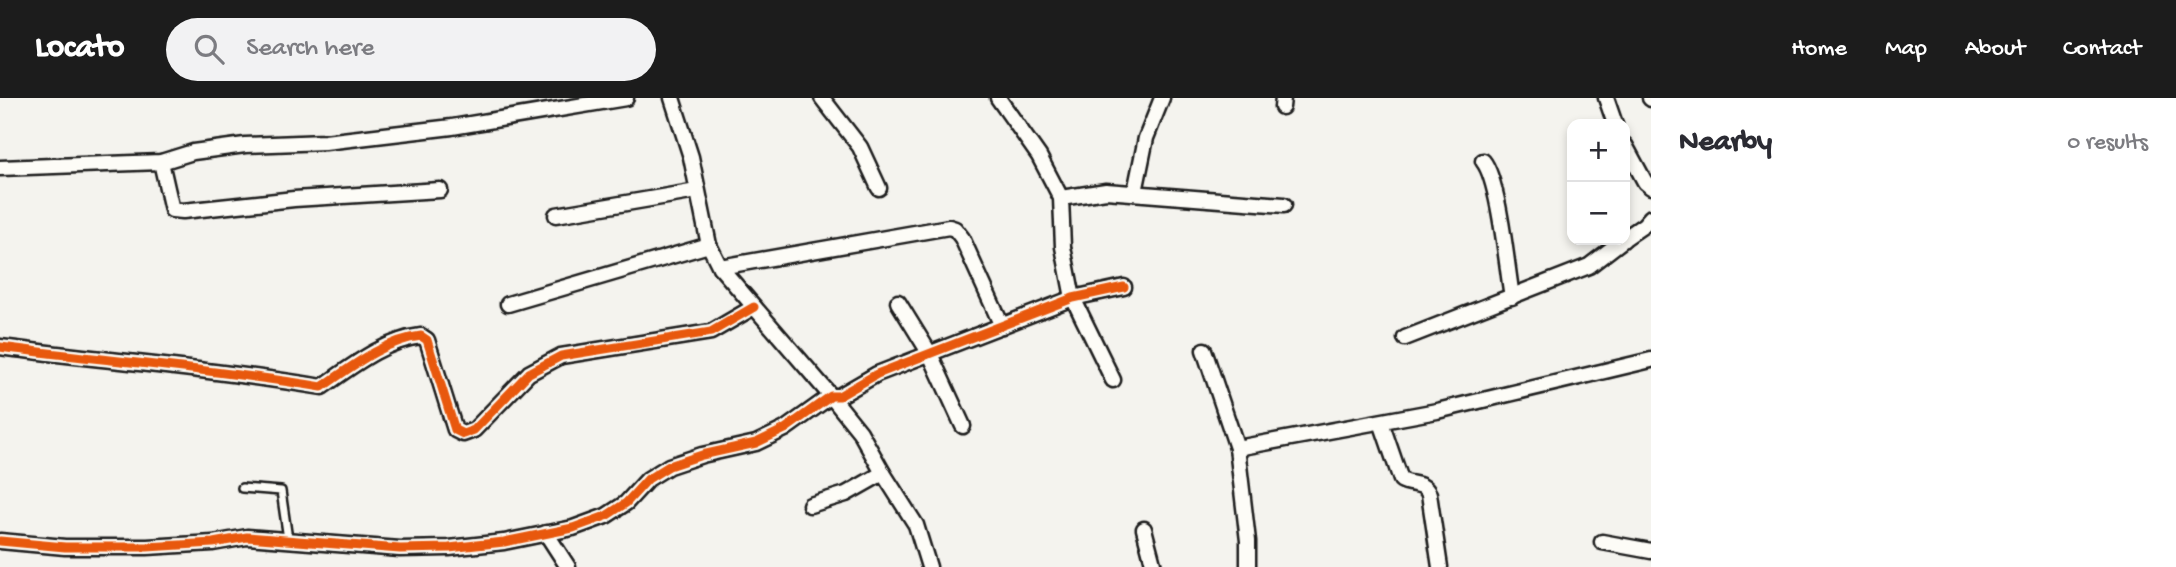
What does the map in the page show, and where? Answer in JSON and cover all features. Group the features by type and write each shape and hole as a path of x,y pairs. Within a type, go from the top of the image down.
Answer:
{"street":[{"path":"0,168 161,162 194,152 245,145 325,142 452,127 626,98"},
{"path":"672,98 691,157 709,246 720,267 860,432 916,525 929,567"},
{"path":"822,98 860,147 879,188"},
{"path":"998,98 1039,156 1062,198 1063,247 1073,298 1113,380"},
{"path":"1135,192 1146,138 1162,98"},
{"path":"1606,98 1613,119"},
{"path":"1630,154 1645,182 1651,187"},
{"path":"1483,161 1489,168 1492,180 1512,296"},
{"path":"161,162 172,210 440,190"},
{"path":"556,215 697,191"},
{"path":"1062,198 1106,191 1284,205"},
{"path":"1630,235 1651,217"},
{"path":"720,267 949,227 955,229 961,238 1002,326"},
{"path":"1405,338 1589,266 1616,245"},
{"path":"508,304 709,246"},
{"path":"0,541 65,547 147,547 213,543 247,537 400,549 449,548 504,542 573,528 606,516 626,503 648,479 669,466 702,455 756,443 785,429 831,396 839,396 877,374 1073,298 1124,287"},
{"path":"898,302 930,354 963,426"},
{"path":"0,347 123,363 218,371 322,387 357,362 388,346 421,336 427,340 455,430 463,434 474,430 529,373 561,356 710,332 754,307"},
{"path":"1204,350 1237,447 1248,541 1248,567"},
{"path":"1237,447 1451,408 1651,360"},
{"path":"1381,422 1401,480 1421,484 1429,494 1440,567"},
{"path":"810,505 846,495 883,473"},
{"path":"1144,529 1154,567"},
{"path":"546,533 568,567"},
{"path":"1602,542 1651,551"}],"lane":[{"path":"242,488 281,491 288,539"}],"cycle path":[{"path":"0,541 65,547 147,547 213,543 247,537 400,549 449,548 504,542 573,528 606,516 626,503 648,479 669,466 702,455 756,443 785,429 831,396 839,396 877,374 1073,298 1124,287"},
{"path":"0,347 322,387 382,349 421,336 427,340 455,430 463,434 474,430 529,373 561,356 711,332 754,307"}]}
